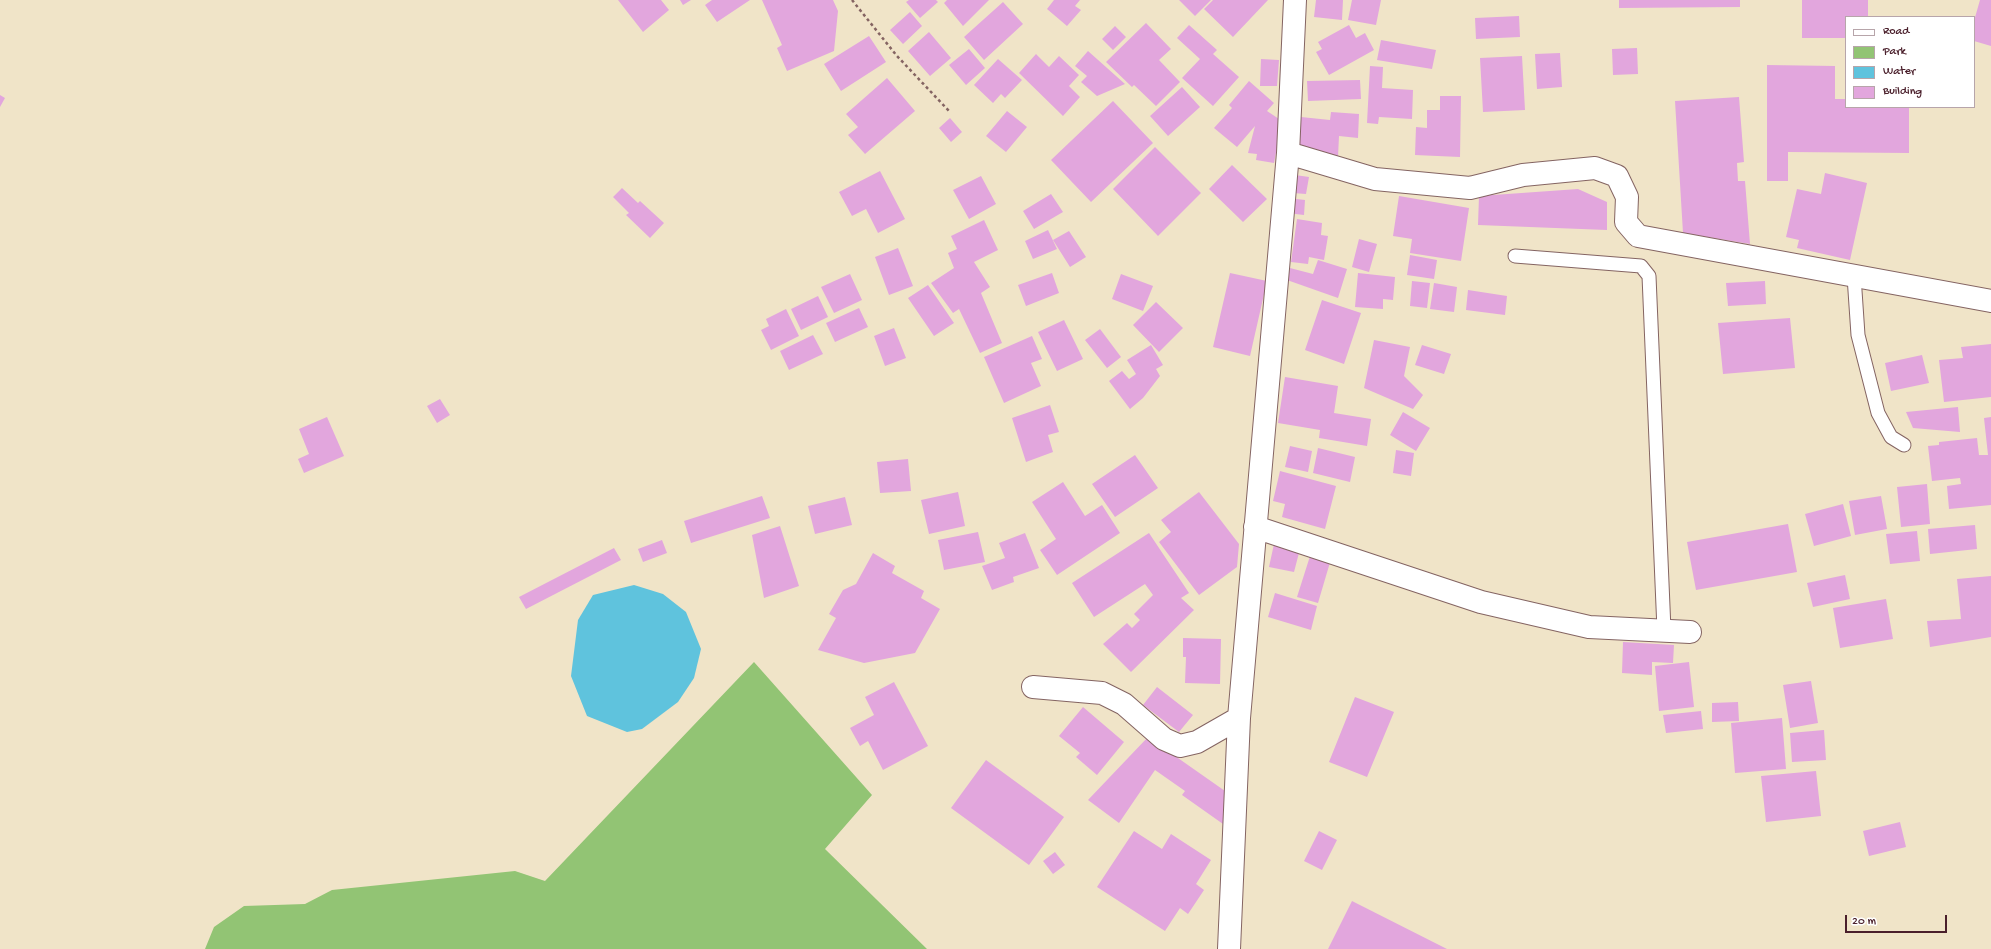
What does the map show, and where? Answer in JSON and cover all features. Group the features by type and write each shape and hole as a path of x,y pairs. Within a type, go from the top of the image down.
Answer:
{"street":[{"path":"1229,949 1238,718 1288,154 1295,0"},
{"path":"1288,154 1375,179 1470,188 1523,175 1595,168 1617,176 1627,197 1626,222 1638,236 1991,301"},
{"path":"1255,527 1481,602 1589,626 1690,632"},
{"path":"1033,687 1102,693 1124,704 1164,740 1180,746 1197,742 1238,718"}],"lane":[{"path":"1515,256 1641,266 1649,276 1664,630"},
{"path":"1854,276 1858,335 1878,413 1891,437 1904,445"}],"path":[{"path":"852,0 897,56 949,111"}],"green space":[{"path":"754,662 872,795 825,849 927,949 205,949 214,927 244,906 305,904 332,890 515,871 545,881"}],"water":[{"path":"634,585 663,594 686,612 701,649 694,678 678,702 642,729 627,732 587,716 571,676 578,620 593,595"}],"building":[{"path":"618,0 661,0 669,10 643,32"},
{"path":"680,0 691,0 683,5"},
{"path":"712,0 750,0 717,22 705,5"},
{"path":"762,0 833,0 838,11 834,51 787,71 777,48 782,45"},
{"path":"909,0 936,0 938,2 920,18 906,2"},
{"path":"947,0 989,0 963,26 944,3"},
{"path":"1054,0 1080,0 1075,6 1081,10 1067,26 1047,9"},
{"path":"1179,0 1211,0 1195,16"},
{"path":"1213,0 1268,0 1233,37 1204,9"},
{"path":"1316,0 1343,0 1342,20 1314,17"},
{"path":"1352,0 1381,0 1376,25 1348,20"},
{"path":"1619,0 1740,0 1740,7 1619,8"},
{"path":"1802,0 1868,0 1868,16 1845,16 1845,38 1802,38"},
{"path":"1980,0 1991,0 1991,46 1975,41 1975,18"},
{"path":"1003,2 1023,24 984,60 964,37"},
{"path":"910,12 922,26 903,44 890,30"},
{"path":"1519,16 1520,37 1476,39 1475,18"},
{"path":"1146,23 1171,49 1159,60 1180,82 1156,106 1134,85 1132,87 1106,62"},
{"path":"1189,25 1217,50 1213,54 1239,77 1213,106 1182,78 1200,59 1177,38"},
{"path":"1349,25 1356,38 1365,33 1374,50 1329,75 1316,52 1322,49 1318,42"},
{"path":"1115,26 1126,37 1113,50 1102,39"},
{"path":"929,32 951,58 930,76 908,51"},
{"path":"869,36 886,62 841,91 824,64"},
{"path":"1381,40 1436,50 1432,69 1377,60"},
{"path":"1637,48 1638,74 1613,75 1612,49"},
{"path":"969,49 985,68 966,85 949,65"},
{"path":"1088,51 1125,84 1097,96 1081,82 1087,76 1075,66"},
{"path":"1560,53 1562,87 1537,89 1535,54"},
{"path":"1036,54 1049,67 1059,56 1079,75 1069,86 1080,97 1063,116 1019,73"},
{"path":"1522,56 1525,110 1483,112 1480,58"},
{"path":"998,59 1022,80 1005,98 1001,94 993,103 974,85"},
{"path":"1261,59 1279,60 1277,86 1260,86"},
{"path":"1767,65 1835,66 1835,99 1845,99 1845,108 1909,108 1909,153 1788,152 1788,181 1767,181"},
{"path":"1370,66 1383,67 1382,88 1413,90 1412,119 1379,117 1378,124 1367,123"},
{"path":"887,78 915,111 865,154 848,135 858,127 846,114"},
{"path":"1360,80 1361,99 1308,101 1307,81"},
{"path":"1249,81 1274,103 1267,111 1282,121 1274,163 1256,160 1257,154 1248,153 1255,126 1237,147 1214,128 1232,108 1229,105"},
{"path":"1182,87 1200,107 1168,136 1150,116"},
{"path":"0,95 5,98 0,107"},
{"path":"1440,96 1461,96 1460,157 1415,155 1416,127 1427,128 1427,110 1440,110"},
{"path":"1739,97 1744,162 1737,163 1738,181 1745,181 1750,244 1683,233 1675,101"},
{"path":"1113,101 1153,143 1091,202 1051,160"},
{"path":"1007,111 1027,127 1006,152 986,136"},
{"path":"1331,112 1359,114 1358,138 1339,136 1338,157 1299,147 1301,117 1330,120"},
{"path":"950,118 962,132 951,142 939,128"},
{"path":"1155,147 1201,193 1158,236 1113,189"},
{"path":"1232,165 1267,199 1243,222 1209,189"},
{"path":"880,171 905,219 878,233 866,209 852,216 839,192"},
{"path":"1825,173 1867,183 1850,260 1797,248 1799,240 1786,237 1797,189 1821,194"},
{"path":"1295,175 1309,177 1306,194 1293,193"},
{"path":"981,176 996,204 969,219 953,190"},
{"path":"622,188 638,203 640,201 664,223 650,238 626,215 629,213 613,197"},
{"path":"1578,189 1607,202 1607,230 1478,225 1479,196"},
{"path":"1051,194 1063,212 1034,229 1023,211"},
{"path":"1399,196 1469,208 1461,261 1410,253 1412,239 1393,236"},
{"path":"1288,198 1305,200 1304,215 1287,213"},
{"path":"1297,219 1322,223 1321,235 1328,236 1324,260 1309,257 1308,264 1291,262"},
{"path":"984,220 998,250 974,262 990,287 981,293 1002,343 980,353 959,309 953,313 931,283 954,268 948,253 957,249 951,236"},
{"path":"1048,230 1057,249 1033,259 1025,241"},
{"path":"1069,231 1086,257 1070,267 1053,240"},
{"path":"1359,239 1377,244 1369,272 1352,267"},
{"path":"898,248 913,286 889,295 875,257"},
{"path":"1410,255 1437,260 1434,279 1407,275"},
{"path":"1318,260 1347,269 1338,298 1287,280 1290,268 1313,274"},
{"path":"1052,273 1059,293 1026,306 1018,285"},
{"path":"1230,273 1267,281 1250,356 1213,347"},
{"path":"1358,273 1395,277 1393,300 1383,299 1383,309 1355,307"},
{"path":"850,274 862,300 834,313 821,287"},
{"path":"1121,274 1153,286 1143,311 1112,299"},
{"path":"1412,281 1430,283 1427,308 1410,306"},
{"path":"1765,281 1766,304 1728,306 1726,283"},
{"path":"1434,283 1457,287 1454,312 1430,309"},
{"path":"928,285 954,323 934,336 908,298"},
{"path":"1468,290 1507,296 1505,315 1466,310"},
{"path":"818,296 828,317 801,330 791,309"},
{"path":"1322,300 1361,313 1344,364 1305,350"},
{"path":"1156,302 1183,328 1159,352 1133,325"},
{"path":"859,308 868,327 835,342 826,323"},
{"path":"786,309 799,336 771,350 761,330 769,326 766,319"},
{"path":"1790,318 1795,368 1723,374 1718,323"},
{"path":"1064,320 1083,359 1057,371 1038,332"},
{"path":"894,328 906,358 885,366 874,336"},
{"path":"1100,329 1121,357 1107,368 1085,340"},
{"path":"813,335 823,354 789,370 780,351"},
{"path":"1032,336 1042,359 1031,363 1041,386 1004,403 984,357"},
{"path":"1374,340 1410,347 1404,376 1423,395 1413,409 1364,388"},
{"path":"1991,344 1991,397 1944,402 1939,360 1963,358 1961,347"},
{"path":"1151,345 1163,365 1156,369 1160,376 1143,398 1130,409 1109,381 1122,371 1129,379 1136,374 1127,360"},
{"path":"1422,345 1451,354 1444,374 1415,365"},
{"path":"1922,355 1929,383 1891,391 1885,363"},
{"path":"1285,377 1338,386 1334,413 1371,419 1367,446 1319,438 1320,430 1278,423"},
{"path":"440,399 450,415 437,423 427,406"},
{"path":"1050,405 1059,432 1048,435 1053,452 1026,462 1012,418"},
{"path":"1958,407 1960,432 1913,428 1906,412"},
{"path":"1403,412 1430,428 1416,451 1390,435"},
{"path":"327,417 344,456 304,473 298,459 309,454 299,429"},
{"path":"1991,417 1991,505 1949,509 1947,486 1961,484 1960,478 1932,481 1928,446 1939,445 1939,442 1977,438 1979,455 1988,455 1984,418"},
{"path":"1290,446 1312,451 1308,472 1285,467"},
{"path":"1318,448 1355,457 1350,482 1313,473"},
{"path":"1396,450 1414,453 1411,476 1393,473"},
{"path":"1135,455 1158,488 1115,517 1092,484"},
{"path":"908,459 911,491 880,493 877,462"},
{"path":"1280,471 1336,486 1325,529 1282,517 1285,504 1273,501"},
{"path":"1063,482 1085,516 1102,505 1120,533 1057,575 1040,550 1056,539 1032,502"},
{"path":"1927,484 1930,524 1901,527 1897,487"},
{"path":"958,492 965,526 929,534 921,500"},
{"path":"1199,492 1239,544 1237,567 1199,595 1159,542 1171,532 1161,520"},
{"path":"762,496 770,518 691,543 684,521"},
{"path":"1881,496 1887,529 1855,535 1849,501"},
{"path":"845,497 852,525 815,534 808,506"},
{"path":"1843,504 1851,536 1814,546 1805,514"},
{"path":"1788,524 1797,572 1696,590 1687,542"},
{"path":"1975,525 1977,549 1930,554 1928,529"},
{"path":"780,526 799,586 764,598 752,535"},
{"path":"1917,531 1920,561 1890,564 1886,534"},
{"path":"978,532 985,562 944,570 938,540"},
{"path":"1025,533 1039,568 1013,577 1014,582 992,590 982,566 1005,558 999,543"},
{"path":"1149,533 1189,593 1181,598 1194,610 1131,672 1103,644 1127,623 1132,628 1140,620 1134,614 1153,595 1145,584 1094,617 1072,583"},
{"path":"662,540 667,553 643,562 638,549"},
{"path":"1274,544 1300,549 1294,572 1269,567"},
{"path":"614,548 621,560 526,609 519,597"},
{"path":"873,553 895,566 892,573 924,591 921,598 940,609 915,653 864,663 818,650 836,618 829,614 843,590 856,584"},
{"path":"1311,553 1331,559 1318,603 1297,597"},
{"path":"1845,575 1850,599 1813,607 1807,583"},
{"path":"1991,576 1991,637 1930,647 1927,621 1961,619 1957,579"},
{"path":"1275,593 1317,606 1311,630 1268,617"},
{"path":"1886,599 1893,639 1840,648 1833,608"},
{"path":"1183,638 1221,639 1220,684 1185,683 1186,657 1183,657"},
{"path":"1623,642 1674,645 1673,663 1652,662 1652,675 1622,673"},
{"path":"1689,662 1694,707 1659,711 1655,666"},
{"path":"1811,681 1818,723 1790,728 1783,685"},
{"path":"894,682 928,746 883,770 868,741 860,746 850,728 874,715 865,697"},
{"path":"1157,687 1193,715 1179,732 1143,705"},
{"path":"1355,697 1394,712 1367,777 1329,762"},
{"path":"1738,702 1739,721 1712,722 1712,703"},
{"path":"1083,707 1124,742 1097,775 1076,757 1080,753 1059,736"},
{"path":"1701,711 1703,729 1666,733 1663,715"},
{"path":"1782,718 1786,769 1735,773 1731,723"},
{"path":"1824,730 1826,760 1792,762 1790,733"},
{"path":"1148,737 1225,791 1223,824 1182,795 1185,791 1155,770 1119,823 1088,800"},
{"path":"986,760 1064,817 1029,865 951,808"},
{"path":"1816,771 1821,816 1766,822 1761,776"},
{"path":"1900,822 1906,847 1869,856 1863,831"},
{"path":"1134,831 1162,849 1171,834 1211,860 1196,884 1204,890 1188,914 1180,908 1165,931 1097,887"},
{"path":"1319,831 1337,840 1322,870 1304,861"},
{"path":"1055,852 1065,865 1053,874 1043,861"},
{"path":"1352,901 1447,949 1328,949"}]}
